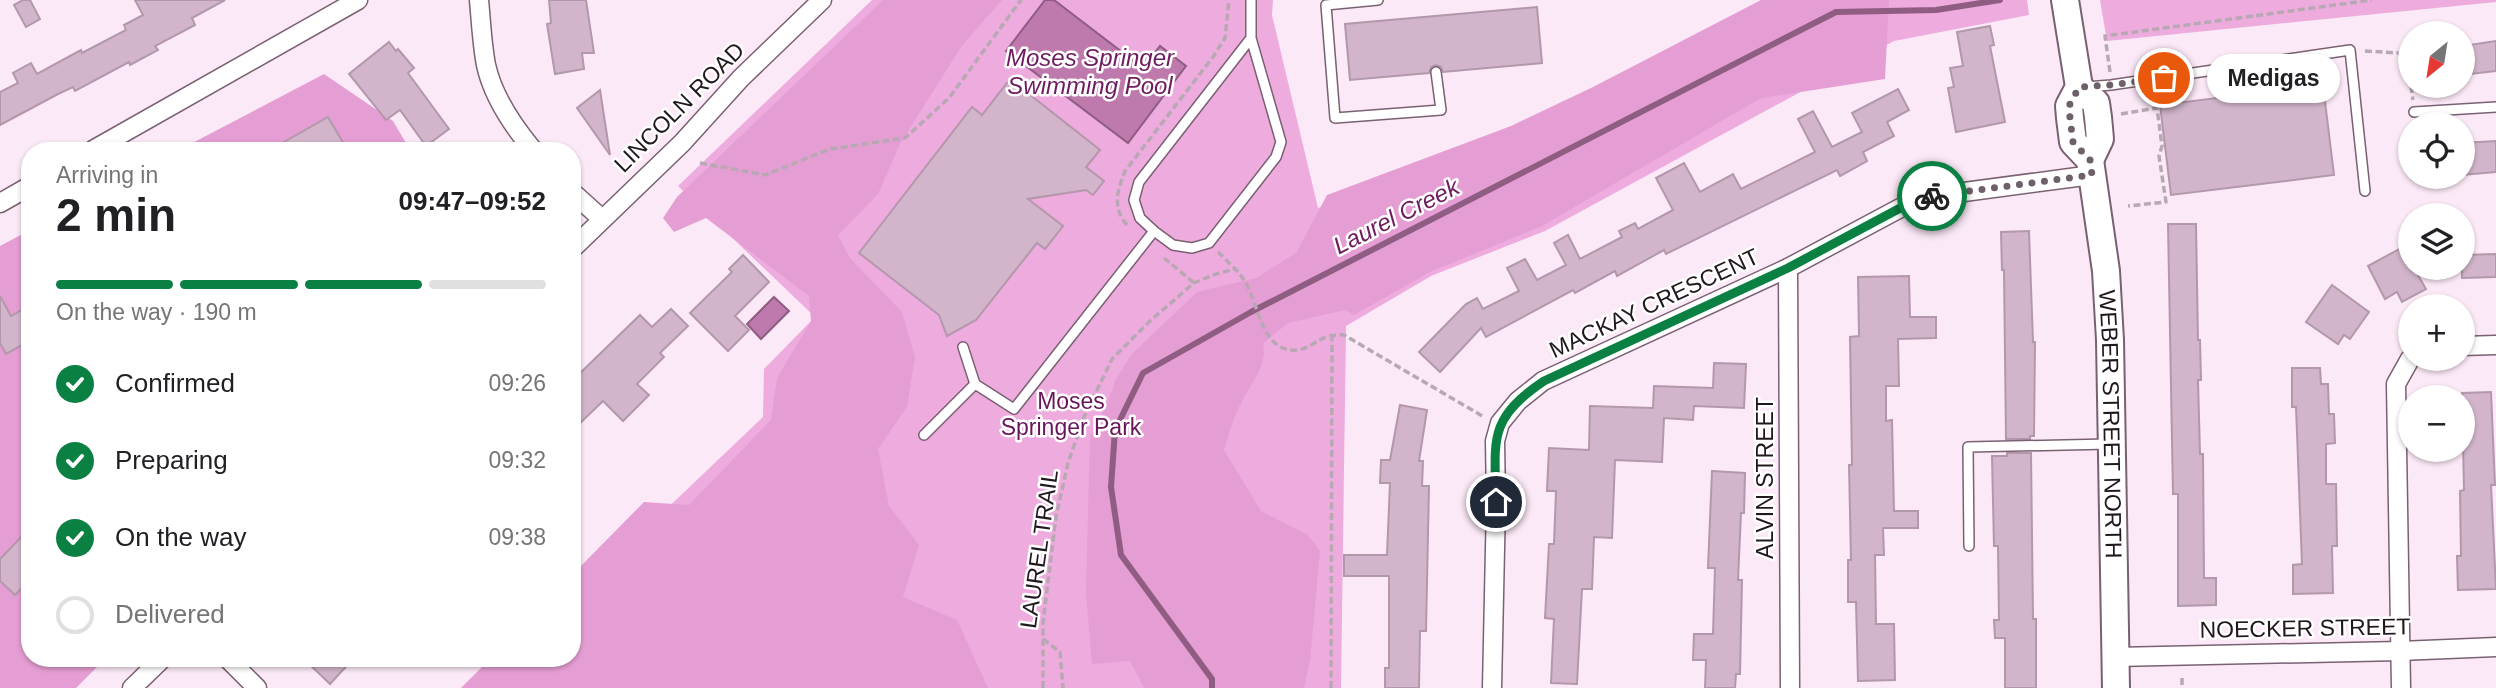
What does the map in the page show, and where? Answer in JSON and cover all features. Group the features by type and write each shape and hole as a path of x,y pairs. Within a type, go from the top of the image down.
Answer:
{"main road":[{"name":"WEBER STREET NORTH","path":"2065,0 2079,87 2069,106 2073,142 2091,168 2106,271 2110,340 2116,688"}],"street":[{"path":"107,142 358,0"},
{"path":"479,0 486,66 504,108 527,142"},
{"name":"LINCOLN ROAD","path":"581,240 682,143 741,78 822,0"},
{"name":"MACKAY CRESCENT","path":"1492,688 1495,442 1500,423 1518,401 1544,381 1788,268 1919,198 2091,168"},
{"path":"0,203 21,192"},
{"path":"581,200 602,219"},
{"name":"ALVIN STREET","path":"1788,268 1790,688"},
{"path":"2475,346 2496,345"},
{"path":"2401,688 2396,384 2403,371"},
{"name":"NOECKER STREET","path":"2115,657 2400,652 2496,647"},
{"path":"132,688 154,667"},
{"path":"236,667 257,688"}],"lane":[{"path":"1251,0 1251,38 1281,142 1276,157 1209,243 1192,248 1173,245 1140,218 1134,200 1139,181 1251,38"},
{"path":"1378,0 1326,5 1335,118 1441,110 1436,72"},
{"path":"2079,87 2111,85 2350,50 2365,191"},
{"path":"2414,112 2496,107"},
{"path":"963,347 975,384 1014,409 1154,231"},
{"path":"924,435 975,384"},
{"path":"1969,545 1968,447 2111,444"}],"path":[{"path":"700,163 765,174 830,149 905,138 949,98 1021,0"},
{"path":"2105,36 2372,0"},
{"path":"2350,50 2398,53"},
{"path":"2116,115 2157,108 2162,146 2159,156 2166,202 2128,206"},
{"path":"1209,243 1246,283 1269,337 1281,348 1300,350 1332,334 1344,335 1489,419"},
{"path":"1154,250 1195,283"},
{"name":"LAUREL TRAIL","path":"1043,688 1043,638 1056,517 1068,463 1084,416 1112,359 1150,320 1195,283 1235,269"},
{"path":"1331,688 1332,334"},
{"path":"1043,638 1060,652 1063,688"},
{"path":"2182,678 2182,688"}],"green space":[{"name":"Moses Springer Park","path":"872,0 1273,0 1272,15 1318,208 1461,159 1788,0 2027,0 2029,15 1894,41 1545,231 1431,276 1346,326 1341,688 480,688 544,667 581,667 581,590 763,417 764,369 815,317 678,186"},
{"path":"2100,0 2496,0 2496,2 2107,41"}],"shaded area":[{"path":"883,0 1002,0 961,47 900,144 878,194 838,235 849,257 902,312 915,357 907,407 878,449 889,506 919,545 903,597 957,620 988,688 461,688 482,667 581,667 581,566 644,502 689,505 771,420 777,378 811,321 809,296 706,218 674,232 663,218 677,197"},
{"path":"1761,0 1889,0 1885,79 1761,98 1542,226 1430,272 1354,315 1345,310 1288,323 1263,343 1261,367 1238,409 1224,450 1261,511 1308,535 1320,551 1310,660 1304,688 1144,688 1130,661 1092,664 1086,592 1090,436 1116,379 1131,355 1197,292 1256,278 1296,253 1327,195 1511,126"},
{"path":"324,74 393,121 405,142 194,142"},
{"path":"21,235 21,667 97,667 76,688 0,688 0,246"}],"water":[{"name":"Moses Springer Swimming Pool","path":"1045,0 1054,0 1143,68 1160,46 1186,66 1128,143 1006,51"},
{"path":"774,297 789,311 761,339 747,324"}],"building":[{"path":"30,0 40,19 26,27 14,5"},
{"path":"135,0 225,0 192,18 195,25 155,46 158,50 75,91 73,87 58,94 0,125 0,92 18,83 13,73 31,63 37,74 126,30 124,25 143,15"},
{"path":"549,0 586,0 594,53 582,53 584,69 555,74 547,24 551,23"},
{"path":"1537,7 1542,63 1443,72 1441,67 1436,65 1431,67 1429,73 1350,80 1345,24"},
{"path":"1990,26 1994,45 1990,46 2005,122 1956,132 1948,88 1954,87 1950,68 1963,66 1957,32"},
{"path":"2496,41 2496,71 2475,73 2475,44"},
{"path":"389,42 414,68 408,73 449,129 431,142 423,142 400,110 386,120 349,74"},
{"path":"1010,79 1100,150 1086,167 1104,181 1093,195 1086,190 1028,199 1063,226 1045,249 1037,243 976,320 947,336 939,315 859,253 972,107 982,115"},
{"path":"2323,85 2334,175 2171,195 2160,105"},
{"path":"1898,89 1909,110 1887,122 1894,136 1863,152 1867,161 1840,176 1837,170 1666,254 1664,250 1617,276 1615,271 1575,293 1573,290 1486,337 1481,328 1440,372 1419,352 1466,304 1477,298 1483,309 1519,291 1507,268 1525,259 1537,280 1566,265 1554,243 1568,235 1580,259 1622,237 1619,231 1635,223 1638,229 1673,210 1656,178 1684,163 1700,192 1733,174 1741,189 1815,152 1798,119 1813,111 1832,147 1862,132 1852,113"},
{"path":"600,90 610,155 577,108"},
{"path":"328,117 343,142 284,142"},
{"path":"2496,141 2496,172 2475,174 2475,142"},
{"path":"2168,224 2196,224 2204,578 2216,578 2216,605 2178,606 2178,494 2173,494"},
{"path":"2029,231 2035,342 2034,436 2030,436 2030,439 2006,439 2001,232"},
{"path":"2398,250 2398,280 2421,280 2426,289 2417,294 2397,292 2385,299 2368,266"},
{"path":"2496,254 2496,277 2475,278 2475,255"},
{"path":"743,255 769,282 735,316 749,330 728,351 690,313 732,272 729,269"},
{"path":"1909,276 1910,317 1936,317 1936,338 1898,339 1899,386 1886,386 1886,421 1892,420 1894,511 1918,511 1918,528 1883,528 1884,555 1875,555 1876,624 1894,624 1895,680 1858,681 1856,602 1848,602 1848,560 1851,560 1849,465 1852,465 1850,337 1859,336 1858,277"},
{"path":"2332,285 2369,312 2350,339 2344,335 2338,344 2306,322"},
{"path":"0,296 11,316 21,310 21,346 6,354 0,343"},
{"path":"671,309 688,326 660,353 664,357 637,384 649,395 623,421 603,401 581,422 581,372 640,315 652,327"},
{"path":"1714,363 1746,364 1744,408 1694,406 1693,420 1664,418 1662,462 1615,460 1612,538 1594,537 1592,589 1582,589 1577,684 1551,683 1554,619 1545,618 1549,544 1554,544 1556,491 1547,491 1549,448 1589,450 1590,406 1653,408 1654,386 1713,388"},
{"path":"2292,368 2320,368 2321,384 2328,384 2329,414 2334,414 2335,443 2326,444 2326,484 2336,484 2337,546 2332,546 2333,593 2293,594 2293,565 2302,564"},
{"path":"2491,392 2495,485 2491,485 2496,589 2458,590 2457,556 2461,556 2460,491 2464,490 2463,462 2475,462 2475,393"},
{"path":"1400,405 1427,410 1419,461 1423,461 1422,486 1429,486 1426,631 1420,631 1419,688 1385,688 1385,668 1389,668 1389,576 1344,576 1344,555 1387,555 1390,483 1380,483 1381,460 1390,460"},
{"path":"2007,453 2031,453 2036,688 2005,688 2005,638 1995,638 1994,620 1999,620 1998,546 1994,546 1992,456 2007,456"},
{"path":"1712,471 1745,473 1738,580 1742,580 1740,674 1736,674 1735,688 1705,688 1706,660 1693,660 1694,634 1713,634 1715,568 1708,568"},
{"path":"21,537 21,589 15,595 0,581 0,559"},
{"path":"312,667 346,667 330,684"}],"waterway":[{"name":"Laurel Creek","path":"1212,688 1212,679 1121,555 1111,487 1115,430 1143,373 1251,312 1836,12 1936,10 2000,0"}],"way so far":[{"path":"1932,196 2092,175 2090,160 2073,142 2069,106 2079,87 2164,78"}],"place":[{"name":"Medigas","path":"2164,78"}],"route":[{"path":"1496,502 1495,442 1500,423 1530,390 1544,381 1788,268 1919,198 1932,196"}]}
